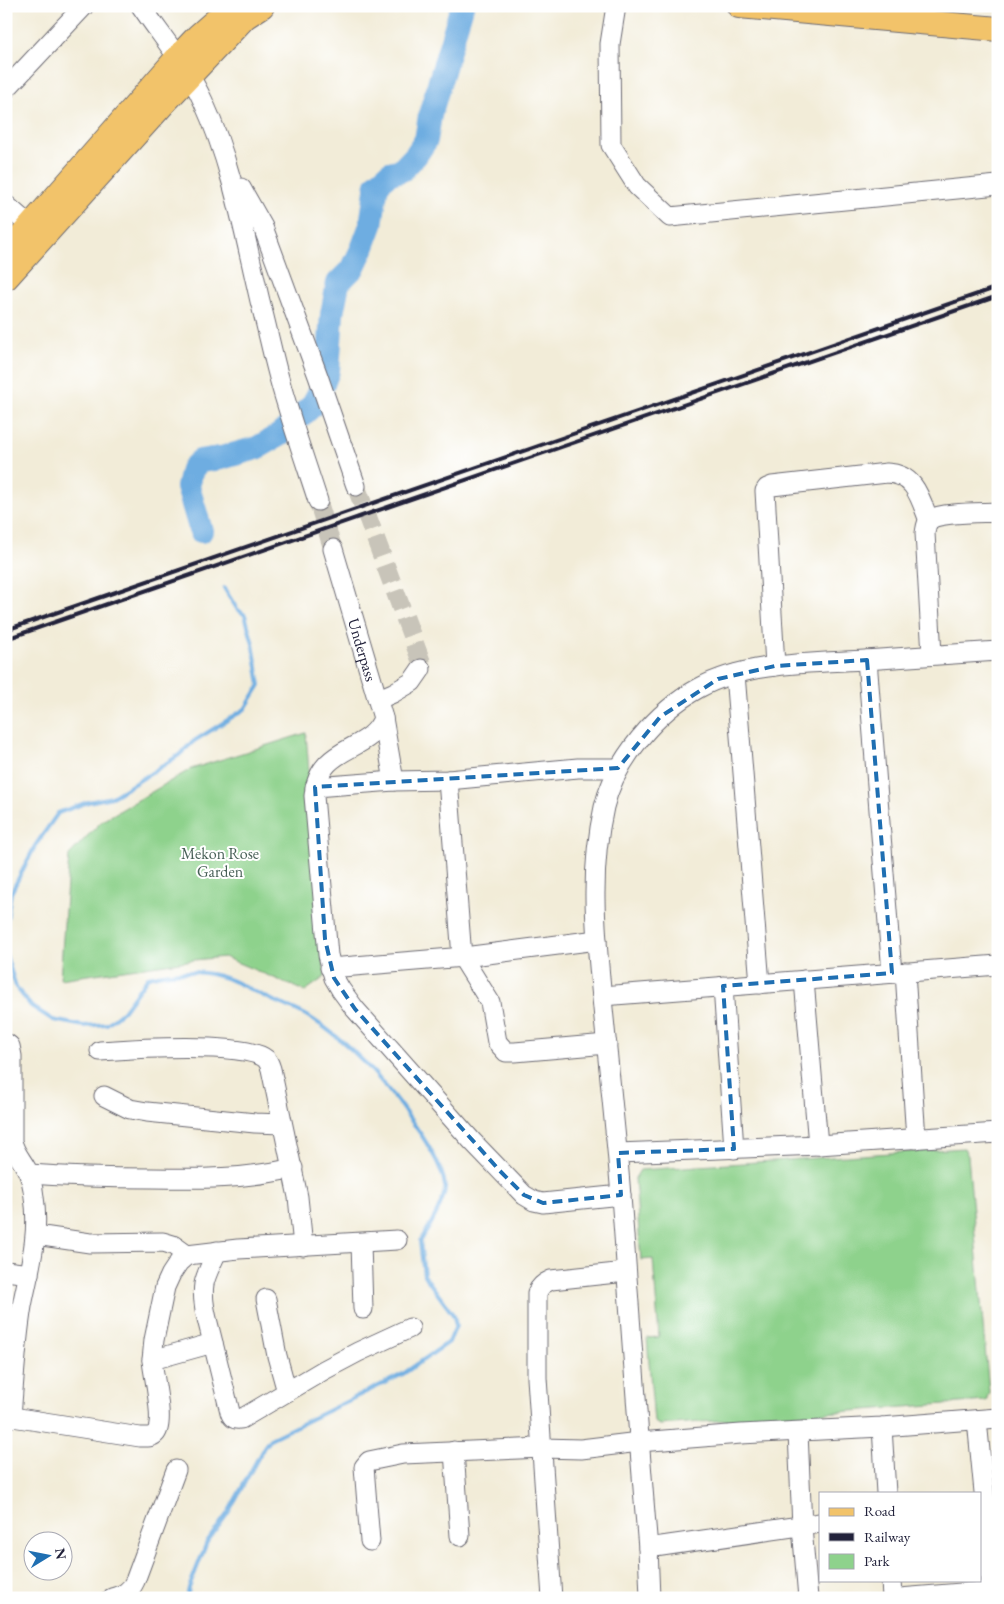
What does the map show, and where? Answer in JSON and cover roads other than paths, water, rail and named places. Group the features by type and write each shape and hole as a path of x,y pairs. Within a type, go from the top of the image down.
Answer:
{"main road":[{"path":"6,278 184,66 198,36 232,6"},
{"path":"6,254 30,226 184,66 245,16 262,6"},
{"path":"739,6 998,29"},
{"path":"892,6 998,16"}],"street":[{"path":"6,89 84,6"},
{"path":"141,6 184,66 209,114 228,165 283,391 318,501"},
{"path":"616,6 610,44 611,145 637,186 670,217 998,184"},
{"path":"228,165 263,226 356,486"},
{"path":"6,205 30,226"},
{"path":"775,666 765,491 767,488 897,473 912,483 929,520"},
{"path":"932,655 926,524 933,518 947,515 998,512"},
{"name":"Underpass","path":"333,549 378,699 412,682 421,669"},
{"path":"650,1598 648,1548 618,1153 594,896 595,866 604,806 611,783 618,768 638,741 660,717 699,687 718,679 775,666 998,651"},
{"path":"867,660 916,1139"},
{"path":"735,674 760,984"},
{"path":"378,699 384,718 394,782"},
{"path":"384,718 379,729 373,734 346,750 324,767 319,774 315,787 314,796 325,939 330,968 341,990 355,1008 472,1141 524,1195 534,1201 543,1203 621,1195"},
{"path":"315,787 448,780 578,768 618,768"},
{"path":"448,780 462,957 490,1002 497,1042 506,1052 607,1044"},
{"path":"330,968 462,957 597,940"},
{"path":"602,996 998,965"},
{"path":"804,980 818,1144"},
{"path":"723,986 734,1149"},
{"path":"6,1043 10,1046 12,1056 12,1141 16,1153 29,1174 34,1198 36,1236 22,1308 9,1416 124,1434 154,1436 159,1429 160,1419 152,1360 154,1340 171,1274 179,1262 187,1255 217,1251 397,1240"},
{"path":"100,1052 130,1049 213,1047 260,1055 266,1059 269,1063 293,1168 300,1210 303,1246"},
{"path":"104,1096 130,1109 147,1112 282,1124"},
{"path":"618,1153 734,1149 998,1133"},
{"path":"29,1174 184,1178 261,1175 293,1168"},
{"path":"36,1236 90,1243 163,1242 173,1245 187,1255"},
{"path":"361,1243 363,1309"},
{"path":"217,1251 207,1274 204,1290 205,1303 230,1412 235,1419 241,1419 358,1352 410,1328"},
{"path":"6,1271 29,1274"},
{"path":"552,1598 537,1378 536,1300 539,1288 545,1282 551,1280 626,1272"},
{"path":"266,1299 277,1356 287,1392"},
{"path":"152,1360 213,1343"},
{"path":"370,1541 364,1472 366,1463 375,1459 402,1454 454,1451 542,1448 581,1449 639,1442 998,1418"},
{"path":"900,1598 994,1591 977,1420"},
{"path":"882,1427 886,1492"},
{"path":"798,1432 802,1527 808,1598"},
{"path":"454,1451 460,1536"},
{"path":"112,1598 127,1592 135,1581 176,1470"},
{"path":"648,1548 819,1523"},
{"path":"891,1582 892,1598"}],"waterway":[{"path":"201,531 188,487 192,469 200,461 221,458 257,448 281,434 312,406 321,389 328,371 332,314 338,283 353,268 362,249 371,225 377,184 390,173 402,170 416,155 426,140 430,115 462,6"},
{"path":"6,926 11,893 35,846 58,813 88,802 112,797 179,755 194,741 245,709 260,685 253,644 245,615 237,609 224,588"},
{"path":"6,955 16,987 31,1006 53,1020 84,1026 107,1024 123,1011 148,977 193,972 225,978 309,1017 339,1038 377,1076 420,1133 436,1160 443,1178 445,1186 443,1199 420,1241 424,1275 454,1316 456,1326 449,1342 403,1374 270,1439 228,1513 207,1542 187,1598"}],"tunnel":[{"path":"356,486 421,661 421,669"},
{"path":"318,501 333,549"}],"railway":[{"path":"6,630 998,287"},
{"path":"6,639 998,296"}],"park label":[{"name":"Mekon Rose Garden","path":"220,862"}]}
